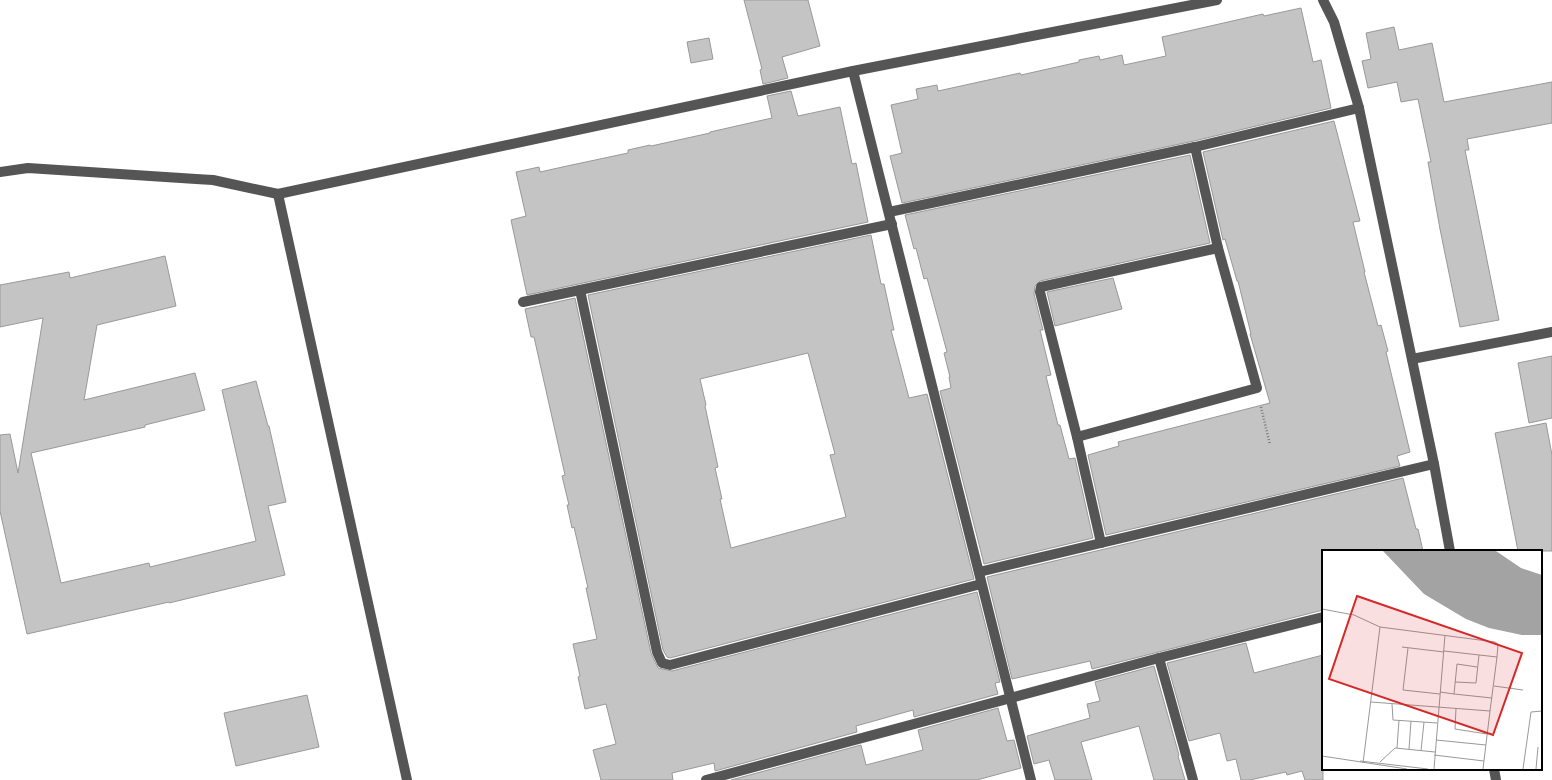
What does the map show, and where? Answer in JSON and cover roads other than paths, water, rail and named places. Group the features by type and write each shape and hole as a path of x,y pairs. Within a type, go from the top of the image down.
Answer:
{"street":[{"path":"0,172 28,168 213,180 278,194 853,71 1216,0"},
{"path":"1323,0 1334,22 1359,108 1434,464 1450,550"},
{"path":"853,71 1031,780"},
{"path":"889,212 1195,147 1359,108"},
{"path":"1077,437 1257,388 1218,248 1195,147"},
{"path":"278,194 407,780"},
{"path":"523,302 892,224"},
{"path":"1101,543 1077,437 1040,292 1041,287 1218,248"},
{"path":"580,290 658,652 662,663 670,665 981,584"},
{"path":"1412,359 1552,332"},
{"path":"979,572 1434,464"},
{"path":"706,780 1159,658 1322,617"},
{"path":"1159,658 1192,780"},
{"path":"1494,770 1496,780"}]}
